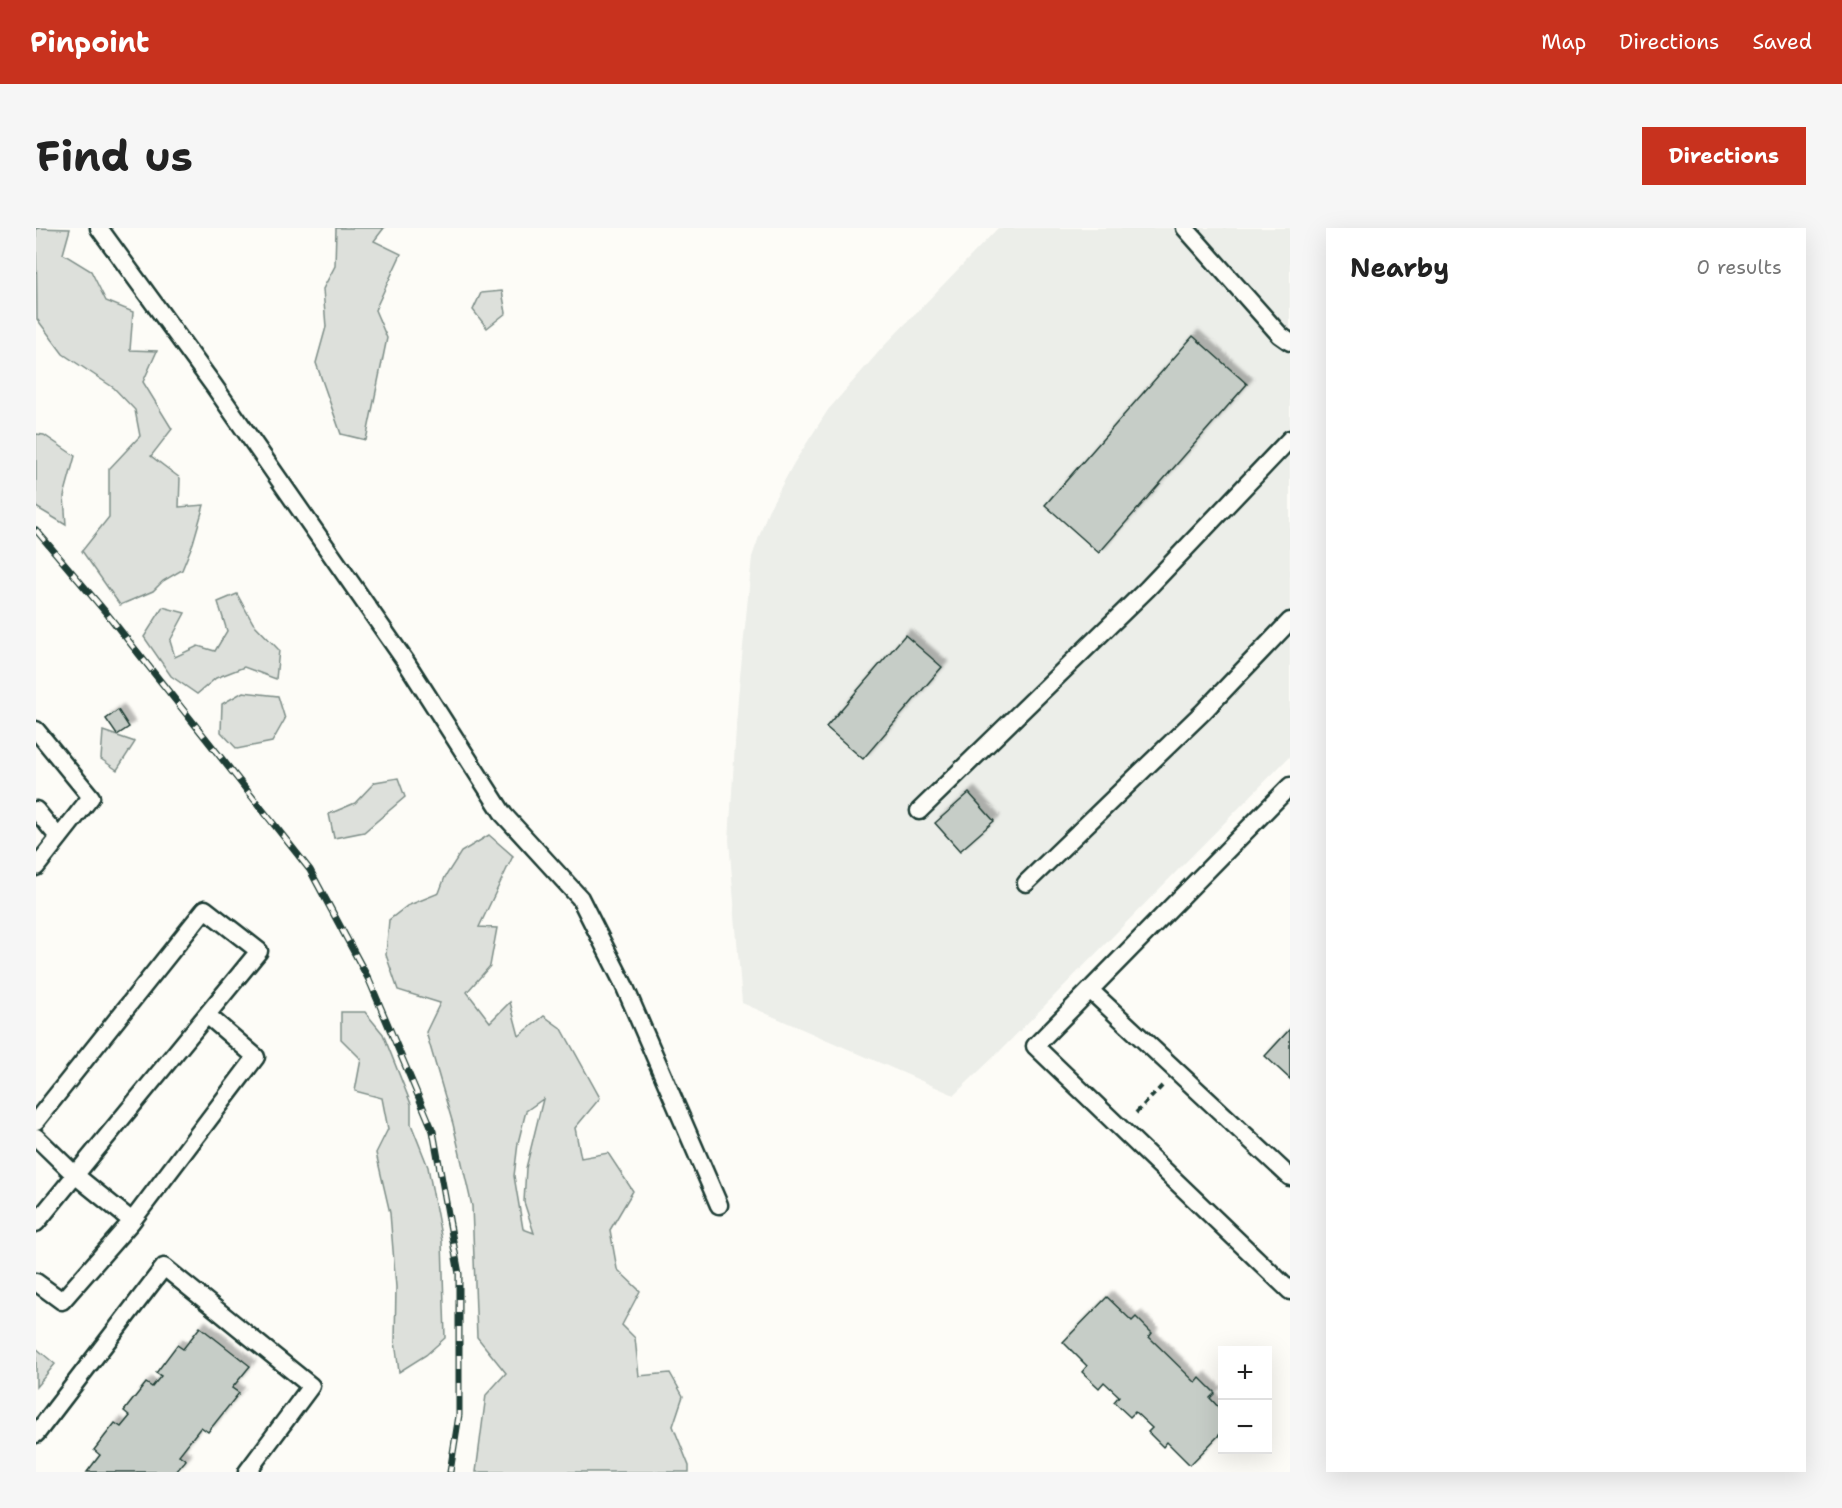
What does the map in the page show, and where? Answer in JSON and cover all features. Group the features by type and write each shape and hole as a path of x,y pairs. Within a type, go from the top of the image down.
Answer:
{"lane":[{"path":"99,228 221,396 406,662 504,815 580,897 624,985 719,1205"},
{"path":"1185,228 1280,335 1290,342"},
{"path":"919,811 1147,589 1290,439"},
{"path":"1026,883 1203,711 1290,621"},
{"path":"36,730 91,797 36,867"},
{"path":"1290,786 1035,1046 1290,1291"},
{"path":"36,810 59,838"},
{"path":"36,1121 205,909 259,951 36,1223"},
{"path":"1090,990 1290,1177"},
{"path":"36,1282 62,1301 132,1221 256,1057 207,1015"},
{"path":"36,1137 75,1175 132,1221"},
{"path":"36,1434 164,1267 311,1386 247,1472"}],"path":[{"path":"1122,1129 1176,1071"}],"shaded area":[{"path":"36,228 70,229 63,254 91,271 106,301 133,312 130,350 157,351 143,382 172,429 151,456 180,478 179,507 204,505 182,570 163,581 153,591 120,605 82,551 109,517 109,469 140,436 135,410 114,388 63,354 37,319"},
{"path":"336,228 384,228 374,241 401,254 375,310 387,338 366,440 341,434 316,363 326,327 323,289 335,266"},
{"path":"998,228 1290,228 1290,756 954,1095 742,1003 729,840 738,697 752,557 768,511 794,463 828,410 883,347"},
{"path":"502,291 506,313 487,328 473,310 481,293"},
{"path":"36,434 44,435 75,456 64,496 66,525 36,507"},
{"path":"237,594 253,623 279,650 276,679 244,667 216,678 197,694 171,676 144,637 163,607 185,613 170,641 175,657 198,646 215,651 227,631 218,602"},
{"path":"243,692 278,696 285,719 272,742 237,749 221,732 222,704"},
{"path":"103,731 135,742 117,770 101,759"},
{"path":"398,778 405,797 364,832 334,838 329,814 355,803 375,782"},
{"path":"489,835 513,856 479,927 497,928 490,966 467,992 490,1022 510,1002 519,1036 544,1016 562,1029 600,1098 575,1128 581,1158 608,1153 633,1191 610,1230 617,1269 640,1291 622,1325 635,1338 639,1376 670,1373 683,1396 673,1426 689,1466 689,1472 476,1472 486,1395 506,1373 477,1337 472,1206 453,1124 426,1032 440,1003 398,990 386,955 389,920 407,906 439,893 445,877 461,852","holes":["543,1099 526,1168 524,1202 534,1233 523,1229 514,1176 518,1143 526,1111"]},
{"path":"341,1012 365,1012 383,1034 411,1104 411,1124 428,1167 442,1241 445,1338 426,1355 399,1372 395,1341 396,1287 390,1213 376,1153 388,1129 382,1098 355,1091 361,1059 341,1039"},
{"path":"36,1348 55,1364 36,1387"}],"building":[{"path":"1193,336 1247,384 1099,553 1045,505"},
{"path":"905,635 942,667 863,759 826,727"},
{"path":"118,710 129,727 117,735 106,719"},
{"path":"969,793 994,821 960,851 935,823"},
{"path":"1290,1029 1290,1079 1265,1056"},
{"path":"1107,1297 1132,1321 1136,1317 1152,1333 1149,1337 1196,1383 1200,1378 1215,1393 1210,1398 1218,1407 1218,1436 1190,1465 1167,1442 1163,1447 1148,1432 1152,1428 1135,1412 1130,1417 1114,1402 1119,1396 1104,1382 1099,1388 1082,1372 1087,1366 1063,1342"},
{"path":"200,1327 250,1366 232,1388 239,1393 208,1432 201,1427 179,1455 186,1460 176,1472 87,1472 100,1455 94,1450 115,1423 121,1427 130,1416 124,1411 146,1383 152,1387 161,1376 156,1373 177,1345 183,1349"}],"railway":[{"path":"36,530 108,615 310,870 369,980 433,1131 459,1274 459,1415 450,1472"}]}
